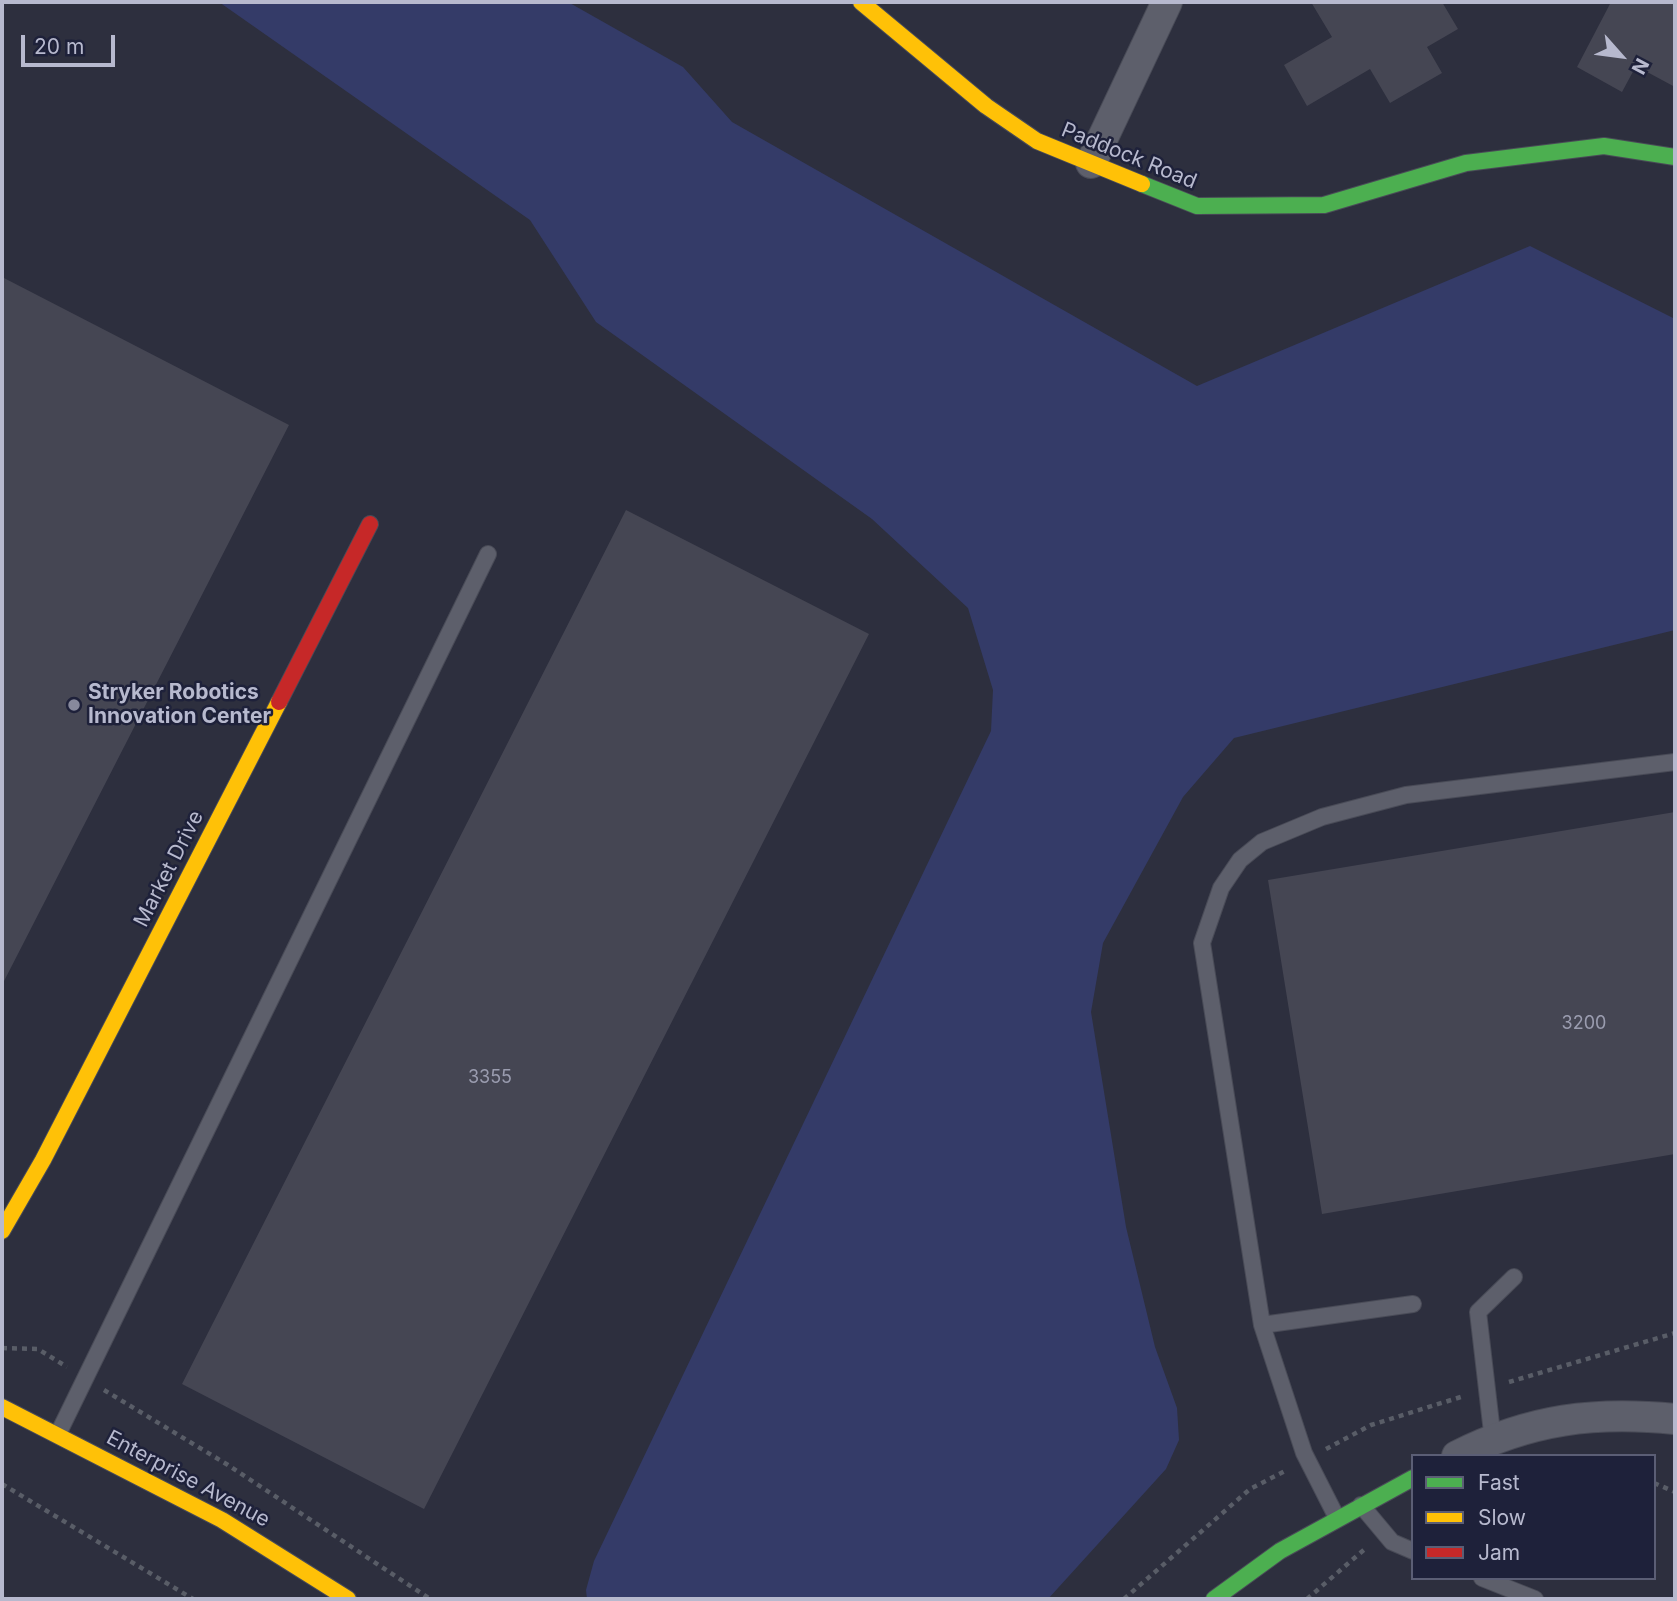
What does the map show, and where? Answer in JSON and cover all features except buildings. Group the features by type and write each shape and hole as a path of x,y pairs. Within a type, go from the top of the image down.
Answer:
{"street":[{"name":"Paddock Road","path":"861,2 986,106 1037,141 1197,206 1324,205 1466,163 1604,146 1675,157"},
{"path":"1091,163 1167,2"},
{"name":"Market Drive","path":"2,1231 43,1160 370,524"},
{"name":"Enterprise Avenue","path":"2,1406 286,1556 348,1599"},
{"path":"1462,1454 1541,1423 1621,1414 1675,1419"},
{"path":"1214,1599 1280,1551 1361,1504 1411,1479"}],"lane":[{"path":"58,1434 488,554"},
{"path":"1337,1518 1307,1459 1262,1325 1202,943 1217,897 1240,860 1262,842 1322,817 1406,795 1675,762"},
{"path":"1493,1441 1478,1312 1514,1277"},
{"path":"1262,1325 1413,1304"},
{"path":"1361,1504 1392,1542 1411,1549"},
{"path":"1487,1580 1535,1599"}],"path":[{"path":"1124,1599 1250,1489 1371,1425 1675,1333"},
{"path":"2,1348 38,1349 228,1465 401,1577 430,1599"},
{"path":"2,1484 194,1599"},
{"path":"1656,1484 1675,1492"},
{"path":"1307,1599 1384,1533"}],"water":[{"path":"219,2 568,2 683,67 732,122 1197,386 1530,246 1675,319 1675,630 1234,738 1183,797 1103,943 1091,1012 1126,1227 1155,1347 1177,1408 1179,1440 1166,1469 1048,1599 587,1599 586,1590 594,1561 991,731 993,690 968,608 872,519 596,322 530,220"}],"traffic: fast":[{"path":"1142,184 1197,206 1324,205 1466,163 1604,146 1675,157"},
{"path":"1214,1599 1280,1551 1411,1479"}],"traffic: slow":[{"path":"861,2 986,106 1037,141 1142,184"},
{"path":"2,1231 43,1160 279,702"},
{"path":"2,1407 222,1520 348,1599"}],"traffic: jam":[{"path":"279,702 370,524"}],"place":[{"name":"Stryker Robotics Innovation Center","path":"74,705"}]}
